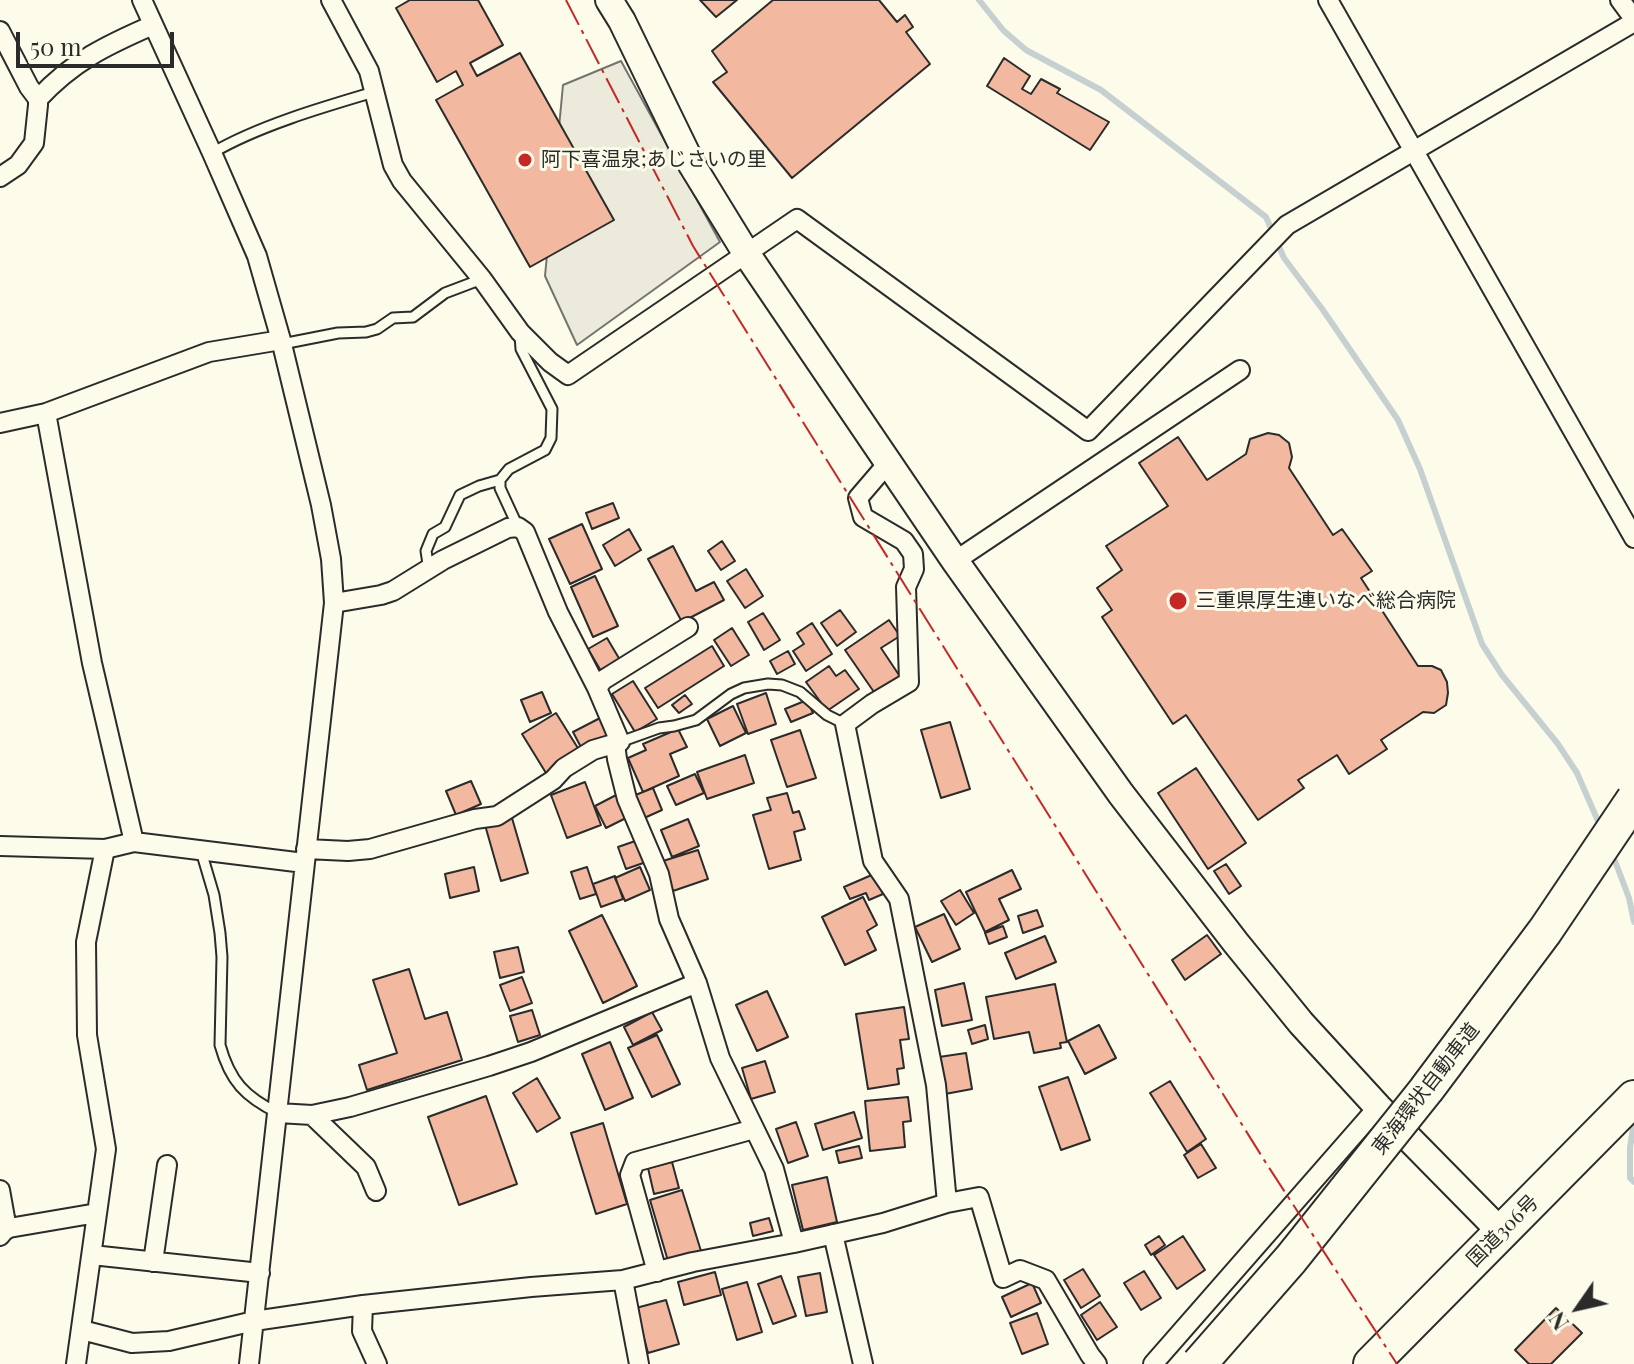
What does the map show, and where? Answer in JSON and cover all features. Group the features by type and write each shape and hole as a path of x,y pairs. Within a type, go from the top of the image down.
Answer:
{"highway":[{"name":"東海環状自動車道","path":"1199,1364 1291,1259 1426,1090 1545,931 1634,799"},
{"name":"国道306号","path":"1371,1364 1634,1098"}],"street":[{"path":"142,0 257,256 282,342 331,559 334,603 249,1364"},
{"path":"331,0 369,71 393,165 402,181 482,279 520,332 568,375 797,219 1088,431 1287,225 1634,21 1620,0"},
{"path":"609,0 692,165 746,253 955,561 1154,838 1301,1023 1378,1107 1502,1233"},
{"path":"1328,0 1634,538"},
{"path":"0,176 18,165 34,143 38,99 56,79 91,54 153,25"},
{"path":"0,31 38,99"},
{"path":"0,423 46,413 209,352 282,342"},
{"path":"955,561 1240,370"},
{"path":"46,413 92,663 134,842"},
{"path":"888,463 858,498 863,517 904,541 913,554 914,569 906,587 909,682 845,724 873,861 899,899 936,1085 947,1203"},
{"path":"334,603 393,591 443,560 508,528 518,527 525,532 558,612 597,688 618,743 627,799 659,874 669,919 697,983 720,1058 774,1169 794,1243"},
{"path":"597,688 603,680 688,627"},
{"path":"0,846 105,849 134,842 201,851 305,856 370,849 475,819 497,816 593,750 618,743"},
{"path":"76,1364 106,1149 87,1035 86,942 105,849"},
{"path":"278,1113 312,1115 350,1107 489,1066 531,1052 697,983"},
{"path":"1153,1364 1378,1107"},
{"path":"312,1115 366,1167 376,1191"},
{"path":"657,1272 630,1175 635,1162 754,1129"},
{"path":"153,1262 167,1165"},
{"path":"0,1190 3,1232 97,1213"},
{"path":"82,1330 132,1343 169,1341 254,1321 363,1305 623,1280 693,1262 883,1223 947,1203 979,1197 1003,1278 1020,1270 1046,1280 1097,1364"},
{"path":"833,1234 863,1364"},
{"path":"92,1255 260,1273"},
{"path":"623,1280 639,1364"},
{"path":"363,1305 362,1331 377,1364"}],"lane":[{"path":"212,153 268,128 374,92"},
{"path":"282,342 377,329 393,318 413,317 445,293 482,279"},
{"path":"518,527 500,488 500,480 509,469 545,450 551,438 552,409 521,349 520,332"},
{"path":"429,570 426,551 433,534 445,527 460,495 500,480"},
{"path":"618,743 659,728 696,720 731,694 744,688 768,684 782,685 800,692 827,715 845,724"},
{"path":"201,851 214,895 220,933 220,1045 223,1057 235,1083 257,1103 278,1113"}],"shaded area":[{"path":"621,61 720,242 577,345 545,276 563,85"}],"building":[{"name":"阿下喜温泉;あじさいの里","path":"410,0 478,0 503,45 470,63 477,76 520,53 614,220 530,267 436,100 463,85 456,71 437,82 396,8"},
{"path":"700,0 737,0 716,17"},
{"path":"773,0 879,0 897,22 905,15 913,27 906,32 930,64 792,178 713,82 727,72 712,51"},
{"path":"1004,58 1030,76 1022,89 1031,94 1041,79 1060,89 1057,93 1109,122 1090,150 987,86"},
{"path":"1268,433 1279,435 1289,443 1292,457 1289,468 1333,535 1342,529 1372,571 1361,578 1418,666 1441,670 1448,693 1446,705 1434,713 1423,712 1381,740 1387,749 1349,774 1337,755 1298,780 1304,788 1258,820 1186,715 1173,724 1102,617 1112,610 1097,588 1122,570 1106,546 1168,506 1139,463 1178,437 1207,480 1246,454 1250,439"},
{"path":"613,503 619,518 592,529 586,513"},
{"path":"582,524 602,569 570,584 549,539"},
{"path":"629,529 641,550 615,566 603,545"},
{"path":"722,541 735,561 721,570 708,551"},
{"path":"673,546 696,591 714,582 724,600 682,622 648,559"},
{"path":"746,569 763,596 745,608 727,581"},
{"path":"595,576 618,626 593,637 571,587"},
{"path":"840,610 856,632 837,646 821,623"},
{"path":"763,613 780,640 764,650 748,622"},
{"path":"889,620 900,636 881,648 901,678 876,695 845,650"},
{"path":"812,623 832,654 806,671 793,651 804,644 797,633"},
{"path":"732,628 749,655 731,666 714,640"},
{"path":"607,638 620,660 601,671 588,649"},
{"path":"712,646 724,666 658,708 645,688"},
{"path":"788,651 795,664 777,674 770,661"},
{"path":"829,666 836,676 845,670 859,689 827,711 806,682"},
{"path":"633,681 657,719 635,732 612,694"},
{"path":"542,692 551,713 530,722 521,700"},
{"path":"766,693 776,724 748,734 737,704"},
{"path":"685,695 692,704 679,713 672,705"},
{"path":"807,700 813,713 791,722 785,709"},
{"path":"733,706 746,733 720,746 707,719"},
{"path":"556,713 581,753 546,773 522,734"},
{"path":"602,717 613,738 584,753 573,732"},
{"path":"950,722 970,789 941,798 921,730"},
{"path":"678,729 687,747 670,754 679,776 643,792 628,758 646,750 643,744"},
{"path":"800,730 816,778 787,787 771,740"},
{"path":"745,755 754,783 707,799 697,772"},
{"path":"1196,768 1246,843 1208,869 1158,793"},
{"path":"695,774 704,793 676,805 667,786"},
{"path":"471,781 481,804 456,815 446,791"},
{"path":"585,782 601,825 567,838 551,795"},
{"path":"653,788 662,810 642,819 633,796"},
{"path":"620,793 632,815 606,828 595,806"},
{"path":"787,793 793,813 799,811 805,829 794,832 801,860 769,869 753,815 771,810 767,798"},
{"path":"512,818 528,873 501,881 485,825"},
{"path":"688,819 699,846 672,857 661,830"},
{"path":"641,839 649,861 626,869 618,847"},
{"path":"698,850 708,879 673,891 663,861"},
{"path":"1226,864 1241,886 1229,894 1214,871"},
{"path":"474,867 479,891 450,898 445,874"},
{"path":"587,867 596,894 580,899 571,872"},
{"path":"640,867 650,890 625,901 615,878"},
{"path":"1012,870 1021,889 999,899 1009,920 985,932 966,892"},
{"path":"874,874 883,894 869,900 866,893 850,899 844,887"},
{"path":"615,876 623,899 601,907 593,884"},
{"path":"960,890 974,913 956,925 941,901"},
{"path":"863,897 877,925 867,931 876,950 845,965 822,917"},
{"path":"1037,910 1043,926 1023,933 1018,916"},
{"path":"944,914 960,949 932,962 915,927"},
{"path":"602,915 637,986 603,1003 569,931"},
{"path":"1003,926 1007,937 989,944 985,933"},
{"path":"1207,935 1221,954 1185,980 1172,960"},
{"path":"1045,936 1056,962 1016,979 1005,953"},
{"path":"518,947 524,972 500,978 494,952"},
{"path":"409,969 425,1019 447,1012 462,1060 367,1090 359,1065 397,1053 373,980"},
{"path":"522,977 532,1003 510,1011 500,985"},
{"path":"964,983 972,1020 942,1026 935,990"},
{"path":"1055,984 1067,1042 1060,1043 1061,1048 1034,1053 1029,1032 994,1039 986,997"},
{"path":"767,991 788,1037 757,1051 736,1005"},
{"path":"904,1007 909,1039 900,1040 904,1068 897,1069 899,1084 868,1089 856,1014"},
{"path":"532,1010 540,1035 518,1042 510,1016"},
{"path":"652,1012 662,1030 633,1045 624,1027"},
{"path":"985,1025 988,1039 972,1044 968,1030"},
{"path":"1099,1025 1116,1058 1085,1074 1068,1041"},
{"path":"657,1035 680,1084 652,1097 628,1048"},
{"path":"610,1042 633,1098 605,1110 582,1054"},
{"path":"966,1053 972,1089 945,1094 939,1057"},
{"path":"765,1061 775,1092 751,1099 742,1068"},
{"path":"1068,1077 1090,1140 1061,1150 1039,1087"},
{"path":"537,1078 560,1118 537,1132 513,1093"},
{"path":"1170,1081 1206,1139 1187,1152 1150,1093"},
{"path":"486,1096 517,1184 459,1205 428,1117"},
{"path":"908,1097 911,1121 903,1122 905,1147 870,1151 865,1101"},
{"path":"854,1112 862,1138 823,1150 815,1124"},
{"path":"796,1122 808,1156 788,1163 776,1129"},
{"path":"603,1123 627,1204 596,1214 571,1133"},
{"path":"1201,1144 1216,1168 1198,1178 1184,1155"},
{"path":"859,1146 862,1158 839,1163 836,1151"},
{"path":"672,1162 679,1188 654,1194 648,1168"},
{"path":"827,1177 837,1222 803,1230 792,1185"},
{"path":"682,1190 701,1251 668,1261 650,1200"},
{"path":"769,1218 773,1231 753,1236 750,1223"},
{"path":"1159,1236 1165,1245 1151,1255 1145,1245"},
{"path":"1183,1236 1205,1270 1177,1289 1154,1255"},
{"path":"1083,1269 1100,1296 1081,1308 1064,1280"},
{"path":"1144,1271 1161,1298 1141,1310 1124,1283"},
{"path":"715,1272 721,1295 684,1305 678,1282"},
{"path":"820,1273 827,1312 806,1316 798,1277"},
{"path":"781,1276 796,1316 773,1324 758,1284"},
{"path":"747,1282 762,1332 737,1340 722,1289"},
{"path":"1032,1283 1041,1303 1011,1317 1002,1297"},
{"path":"666,1300 679,1344 648,1353 636,1308"},
{"path":"1100,1302 1117,1327 1097,1340 1081,1315"},
{"path":"1556,1308 1582,1333 1551,1364 1529,1364 1515,1350"},
{"path":"1037,1313 1048,1344 1022,1354 1010,1323"}],"waterway":[{"path":"979,0 1003,30 1026,50 1101,90 1266,217 1284,258 1398,420 1420,469 1482,644 1577,773 1601,828"},
{"path":"1612,853 1629,898 1634,922"},
{"path":"1634,1121 1630,1148 1630,1178 1634,1182"}],"power":[{"path":"566,0 693,246 1266,1163 1397,1364"}],"place":[{"name":"阿下喜温泉;あじさいの里","path":"525,160"},
{"name":"三重県厚生連いなべ総合病院","path":"1178,601"}]}
